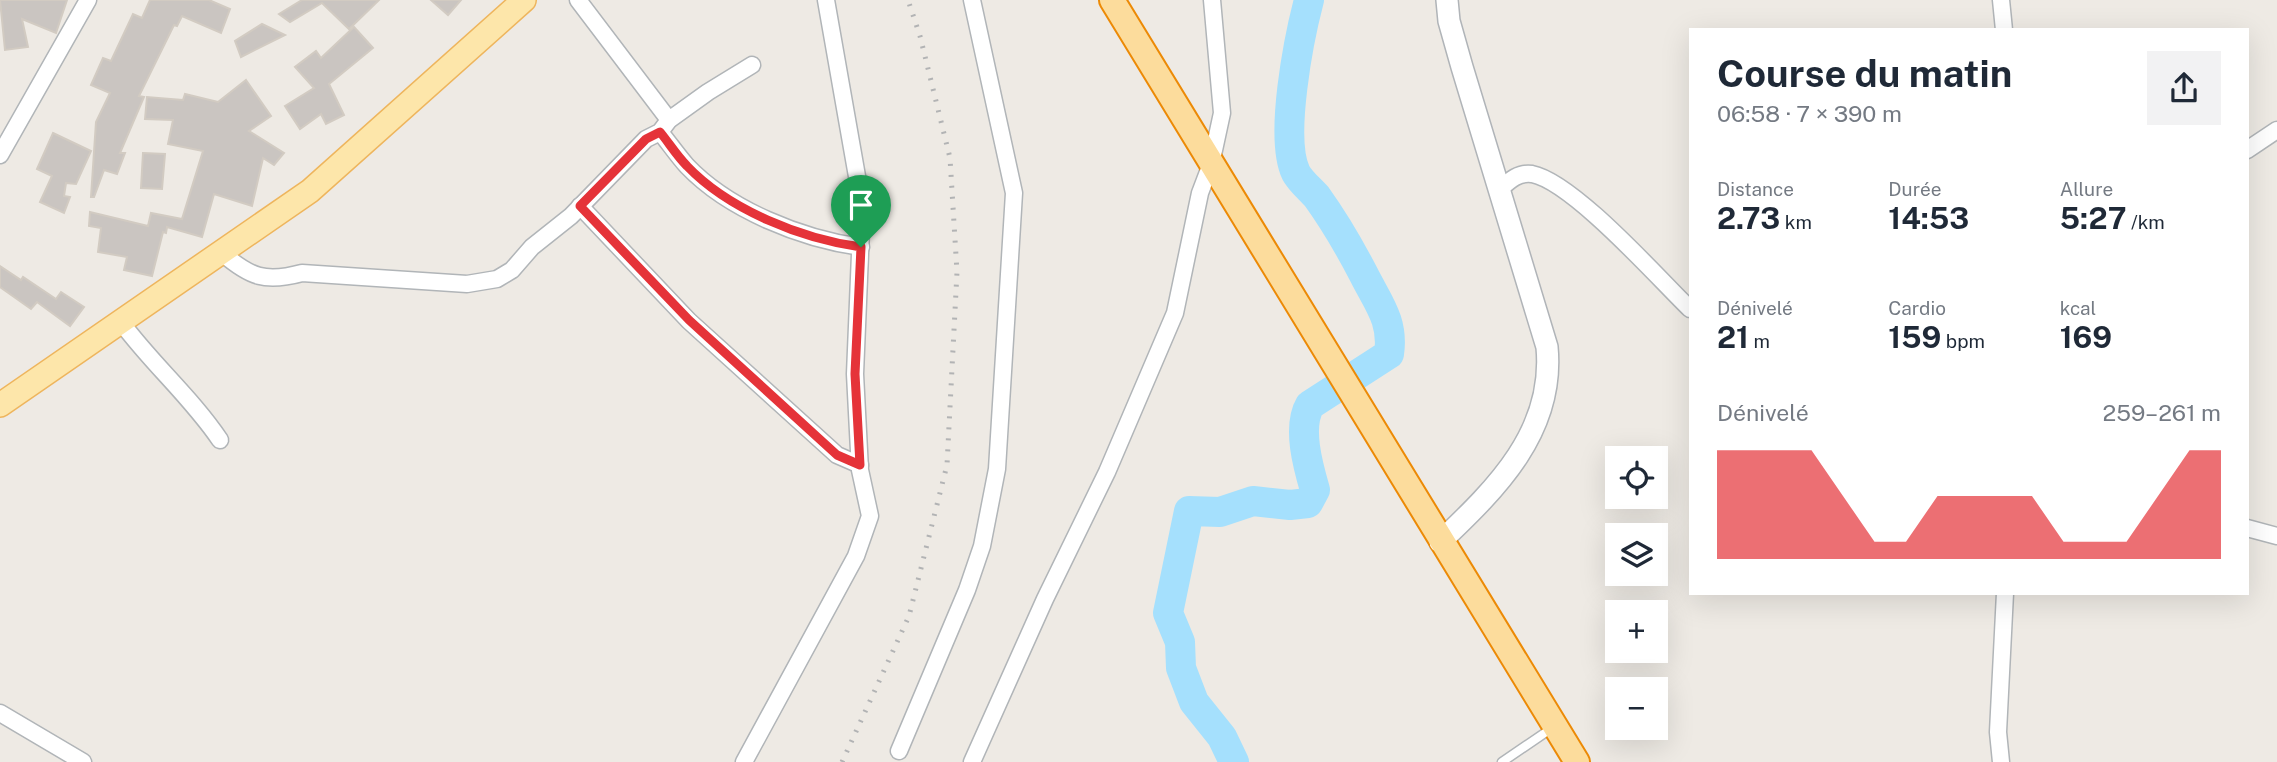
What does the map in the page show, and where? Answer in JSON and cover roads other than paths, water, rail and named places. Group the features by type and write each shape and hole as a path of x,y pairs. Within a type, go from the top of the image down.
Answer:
{"highway":[{"path":"1112,0 1440,542 1577,762"}],"main road":[{"path":"0,405 310,191 524,0"},
{"path":"1440,542 1500,481 1534,429 1545,404 1549,373 1547,347 1452,33 1447,0"}],"street":[{"path":"0,155 88,0"},
{"path":"578,0 665,126 687,166 705,182 788,230 828,243 861,247"},
{"path":"744,762 864,538 870,516 860,465 855,374 861,247 856,169 826,0"},
{"path":"899,751 967,590 982,546 998,469 1014,193 972,0"},
{"path":"972,762 1175,313 1200,193 1211,164 1222,104 1212,0"},
{"path":"2001,0 2004,28"},
{"path":"222,253 246,273 278,280 302,273 467,284 497,279 512,270 532,247 580,206 646,139 752,65"},
{"path":"2249,149 2277,130"},
{"path":"1499,190 1518,175 1525,174 1543,178 1560,188 1584,206 1689,308"},
{"path":"580,206 689,320 837,455 860,465"},
{"path":"121,322 146,355 195,404 220,440"},
{"path":"2249,529 2277,536"},
{"path":"2001,762 1998,732 2005,595"},
{"path":"0,713 83,762"}],"lane":[{"path":"1502,762 1555,726"}],"waterway":[{"path":"1234,762 1222,737 1194,702 1181,668 1180,642 1168,613 1189,511 1220,512 1253,501 1290,505 1308,503 1315,490 1304,435 1304,424 1310,405 1389,354 1389,332 1379,304 1330,216 1296,173 1291,157 1289,137 1292,88 1309,0"}],"railway":[{"path":"842,762 909,616 947,465 957,272 950,158 920,36 908,0"}]}
